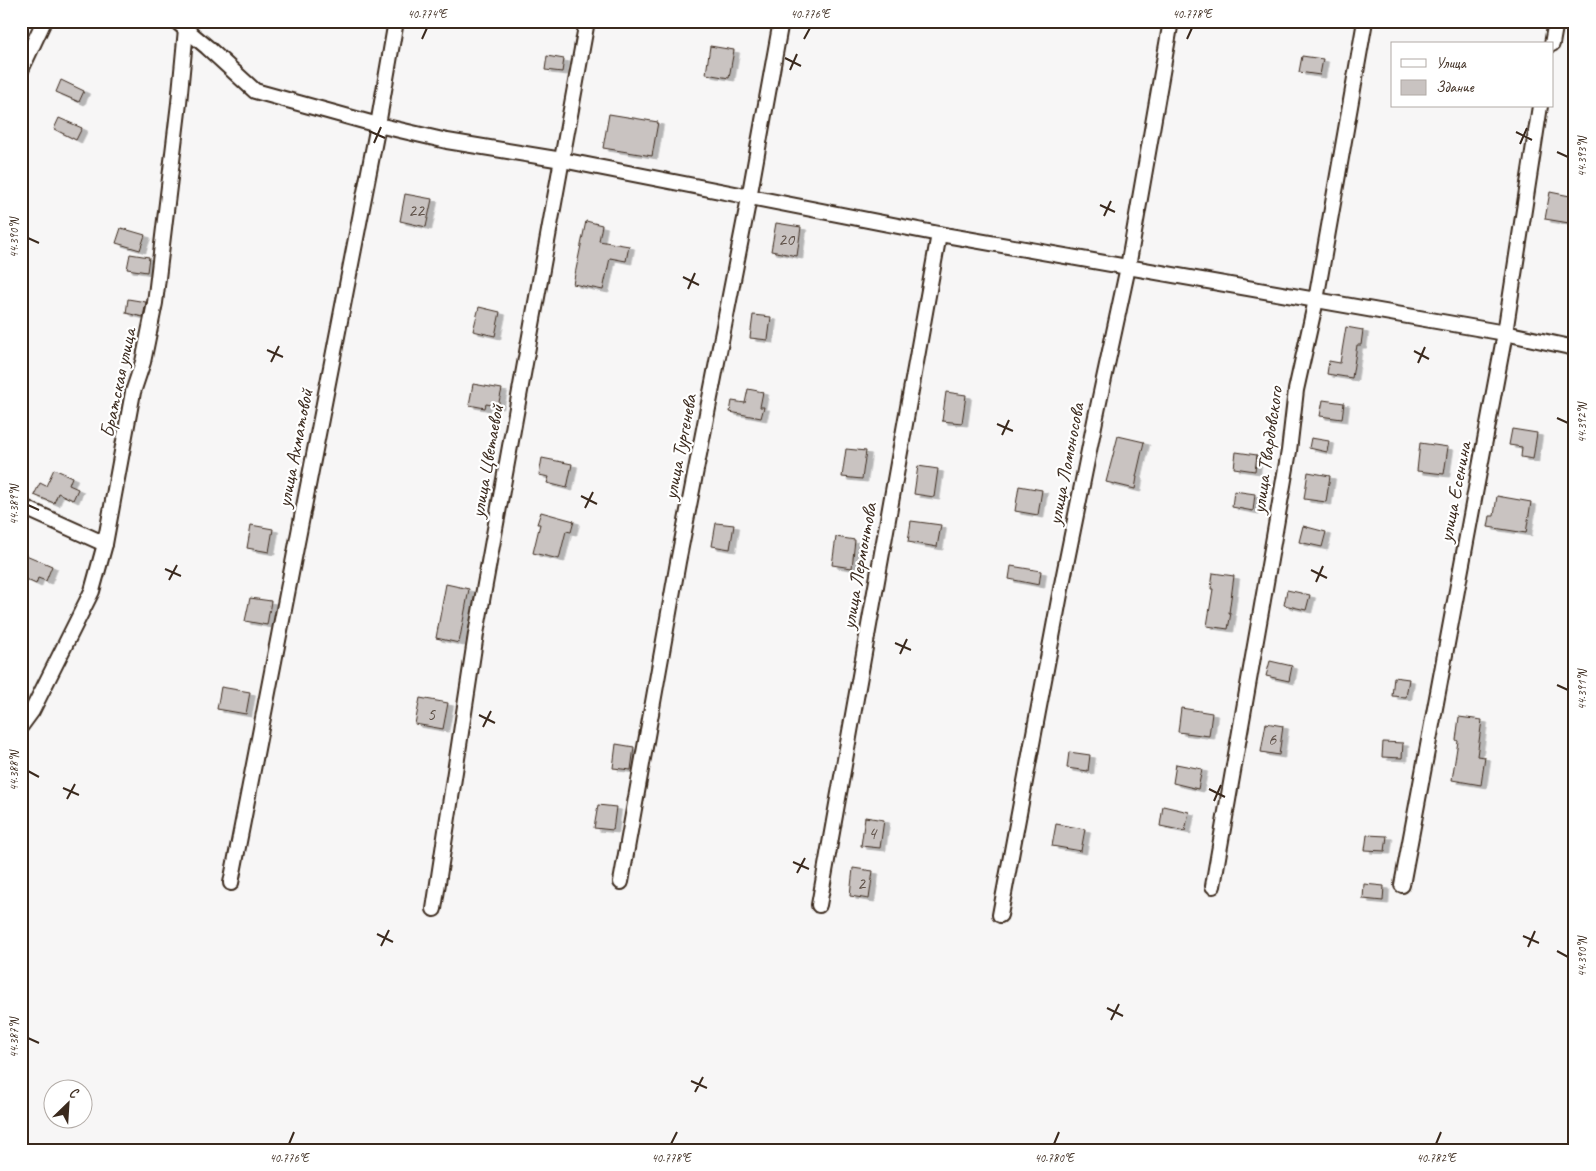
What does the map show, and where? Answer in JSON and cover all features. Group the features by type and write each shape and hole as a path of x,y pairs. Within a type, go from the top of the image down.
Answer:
{"street":[{"path":"21,70 44,21"},
{"name":"улица Ахматовой","path":"231,883 378,125 396,21"},
{"name":"улица Цветаевой","path":"434,909 476,634 587,21"},
{"name":"улица Тургенева","path":"620,882 678,562 749,198 780,21"},
{"name":"улица Ломоносова","path":"1000,915 1065,570 1128,267 1171,21"},
{"name":"улица Твардовского","path":"1213,886 1290,451 1296,390 1316,300 1365,21"},
{"path":"1552,42 1556,21"},
{"path":"181,25 255,91 378,125 447,141 562,160 939,234 1505,333 1575,348"},
{"name":"Братская улица","path":"21,726 32,711 92,591 105,544 133,392 143,362 155,303 179,104 181,25"},
{"name":"улица Есенина","path":"1402,885 1505,333 1540,108"},
{"name":"улица Лермонтова","path":"818,905 939,234"},
{"path":"21,506 105,544"}],"building":[{"path":"710,46 734,50 729,78 706,74"},
{"path":"547,56 564,59 562,72 545,70"},
{"path":"1302,56 1323,59 1320,75 1299,72"},
{"path":"61,80 84,91 79,102 56,92"},
{"path":"609,114 658,122 652,156 603,148"},
{"path":"59,118 82,128 76,140 54,129"},
{"path":"1550,192 1575,197 1575,224 1545,219"},
{"path":"405,194 432,199 426,227 400,221"},
{"path":"586,221 602,225 599,241 629,246 626,261 610,258 603,290 573,284"},
{"path":"776,223 801,227 797,256 771,251"},
{"path":"121,228 145,235 140,250 116,243"},
{"path":"130,254 149,257 147,272 127,269"},
{"path":"128,299 146,302 143,317 126,313"},
{"path":"479,307 500,312 495,336 473,331"},
{"path":"753,315 771,317 768,340 750,338"},
{"path":"1346,327 1363,330 1361,345 1357,345 1352,378 1327,374 1329,361 1340,363"},
{"path":"473,384 502,389 498,406 486,404 485,408 469,405"},
{"path":"748,389 763,392 760,407 764,407 761,418 730,412 732,401 745,403"},
{"path":"946,392 966,395 962,423 942,421"},
{"path":"1323,400 1344,403 1342,419 1320,416"},
{"path":"1512,429 1537,433 1533,459 1521,457 1522,447 1509,445"},
{"path":"1118,436 1144,442 1135,489 1106,482"},
{"path":"1311,438 1329,441 1327,452 1309,448"},
{"path":"1420,443 1448,447 1444,474 1417,471"},
{"path":"846,449 866,451 862,479 842,477"},
{"path":"1236,452 1257,455 1255,471 1234,468"},
{"path":"542,458 572,464 567,488 547,483 549,477 539,475"},
{"path":"918,466 938,469 934,497 914,494"},
{"path":"54,469 72,477 69,485 78,489 73,500 58,493 54,503 34,495 40,483 46,486"},
{"path":"1308,472 1330,476 1326,502 1304,499"},
{"path":"1019,486 1042,490 1038,515 1015,511"},
{"path":"1234,491 1255,494 1253,511 1232,507"},
{"path":"1497,496 1531,502 1526,533 1488,527 1490,516 1494,516"},
{"path":"541,512 574,521 571,532 566,531 559,559 533,553 540,524 537,524"},
{"path":"911,521 941,525 937,547 908,542"},
{"path":"716,523 734,525 730,549 712,546"},
{"path":"251,525 273,529 269,552 247,548"},
{"path":"1303,526 1326,532 1322,547 1299,542"},
{"path":"836,537 855,540 852,568 832,565"},
{"path":"26,555 52,566 46,581 38,578 36,584 21,577 21,567"},
{"path":"1011,566 1041,571 1039,585 1009,579"},
{"path":"1213,573 1234,576 1228,629 1207,626 1213,589 1211,589"},
{"path":"446,584 469,589 459,643 436,638"},
{"path":"1287,590 1310,595 1306,610 1284,605"},
{"path":"250,598 271,601 267,625 245,621"},
{"path":"1270,661 1292,666 1289,681 1266,676"},
{"path":"1394,677 1409,679 1406,697 1392,696"},
{"path":"221,687 250,692 246,714 217,709"},
{"path":"420,698 448,703 443,729 415,724"},
{"path":"1181,708 1212,713 1209,736 1178,732"},
{"path":"1459,717 1482,720 1477,756 1485,757 1481,785 1452,780 1458,741 1456,740"},
{"path":"1266,723 1283,726 1279,755 1261,752"},
{"path":"1383,742 1403,743 1402,758 1382,757"},
{"path":"616,744 634,747 631,770 613,768"},
{"path":"1069,752 1090,755 1088,771 1067,768"},
{"path":"1176,764 1202,769 1198,789 1173,783"},
{"path":"598,805 616,807 613,830 594,828"},
{"path":"1163,806 1189,812 1185,831 1160,826"},
{"path":"865,817 884,820 880,848 861,846"},
{"path":"1056,824 1085,829 1081,851 1052,846"},
{"path":"1367,835 1387,836 1385,851 1365,850"},
{"path":"853,868 873,871 869,899 850,896"},
{"path":"1364,884 1384,886 1383,901 1363,899"}]}
